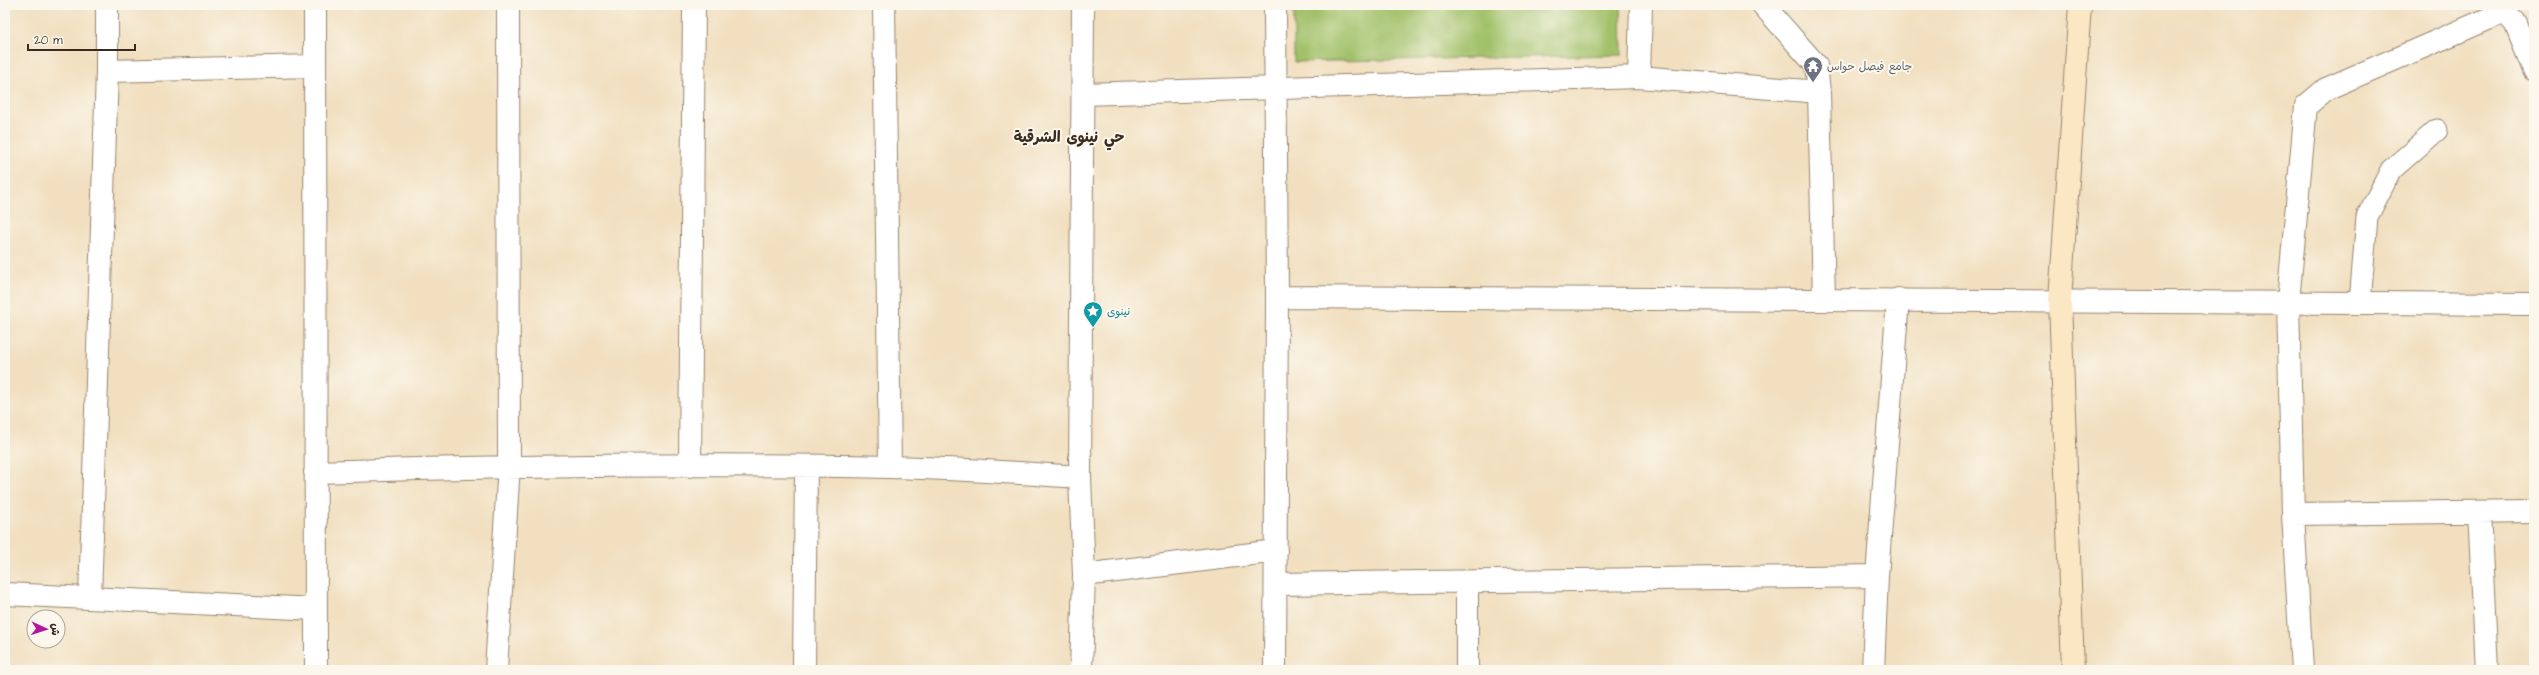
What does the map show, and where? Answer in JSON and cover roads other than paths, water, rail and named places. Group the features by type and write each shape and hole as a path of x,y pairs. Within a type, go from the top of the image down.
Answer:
{"main road":[{"path":"2073,670 2060,300 2080,5"}],"street":[{"path":"90,598 108,5"},
{"path":"315,5 316,670"},
{"path":"496,670 509,466 508,5"},
{"path":"690,466 694,5"},
{"path":"884,5 890,467"},
{"path":"1081,670 1084,575 1080,477 1083,5"},
{"path":"1275,5 1274,88 1277,297 1275,670"},
{"path":"1639,76 1641,5"},
{"path":"1763,5 1816,65 1819,92 1824,299"},
{"path":"2302,670 2293,514 2288,302 2306,106 2326,89 2504,12 2515,23 2534,70"},
{"path":"107,71 315,66"},
{"path":"1083,94 1639,76 1819,92"},
{"path":"1277,297 1898,299 2534,304"},
{"path":"1874,670 1877,576 1898,299"},
{"path":"315,472 509,466 806,466 890,467 1080,477"},
{"path":"804,670 806,466"},
{"path":"2293,514 2534,511"},
{"path":"2479,512 2487,670"},
{"path":"1084,575 1276,551"},
{"path":"1276,584 1877,576"},
{"path":"1467,582 1467,670"},
{"path":"5,594 316,609"}],"lane":[{"path":"2360,303 2367,217 2391,170 2437,130"}],"place":[{"name":"جامع فيصل حواس","path":"1813,83"},
{"name":"نينوى","path":"1093,328"}],"district":[{"name":"حي نينوى الشرقية","path":"1069,137"}]}
